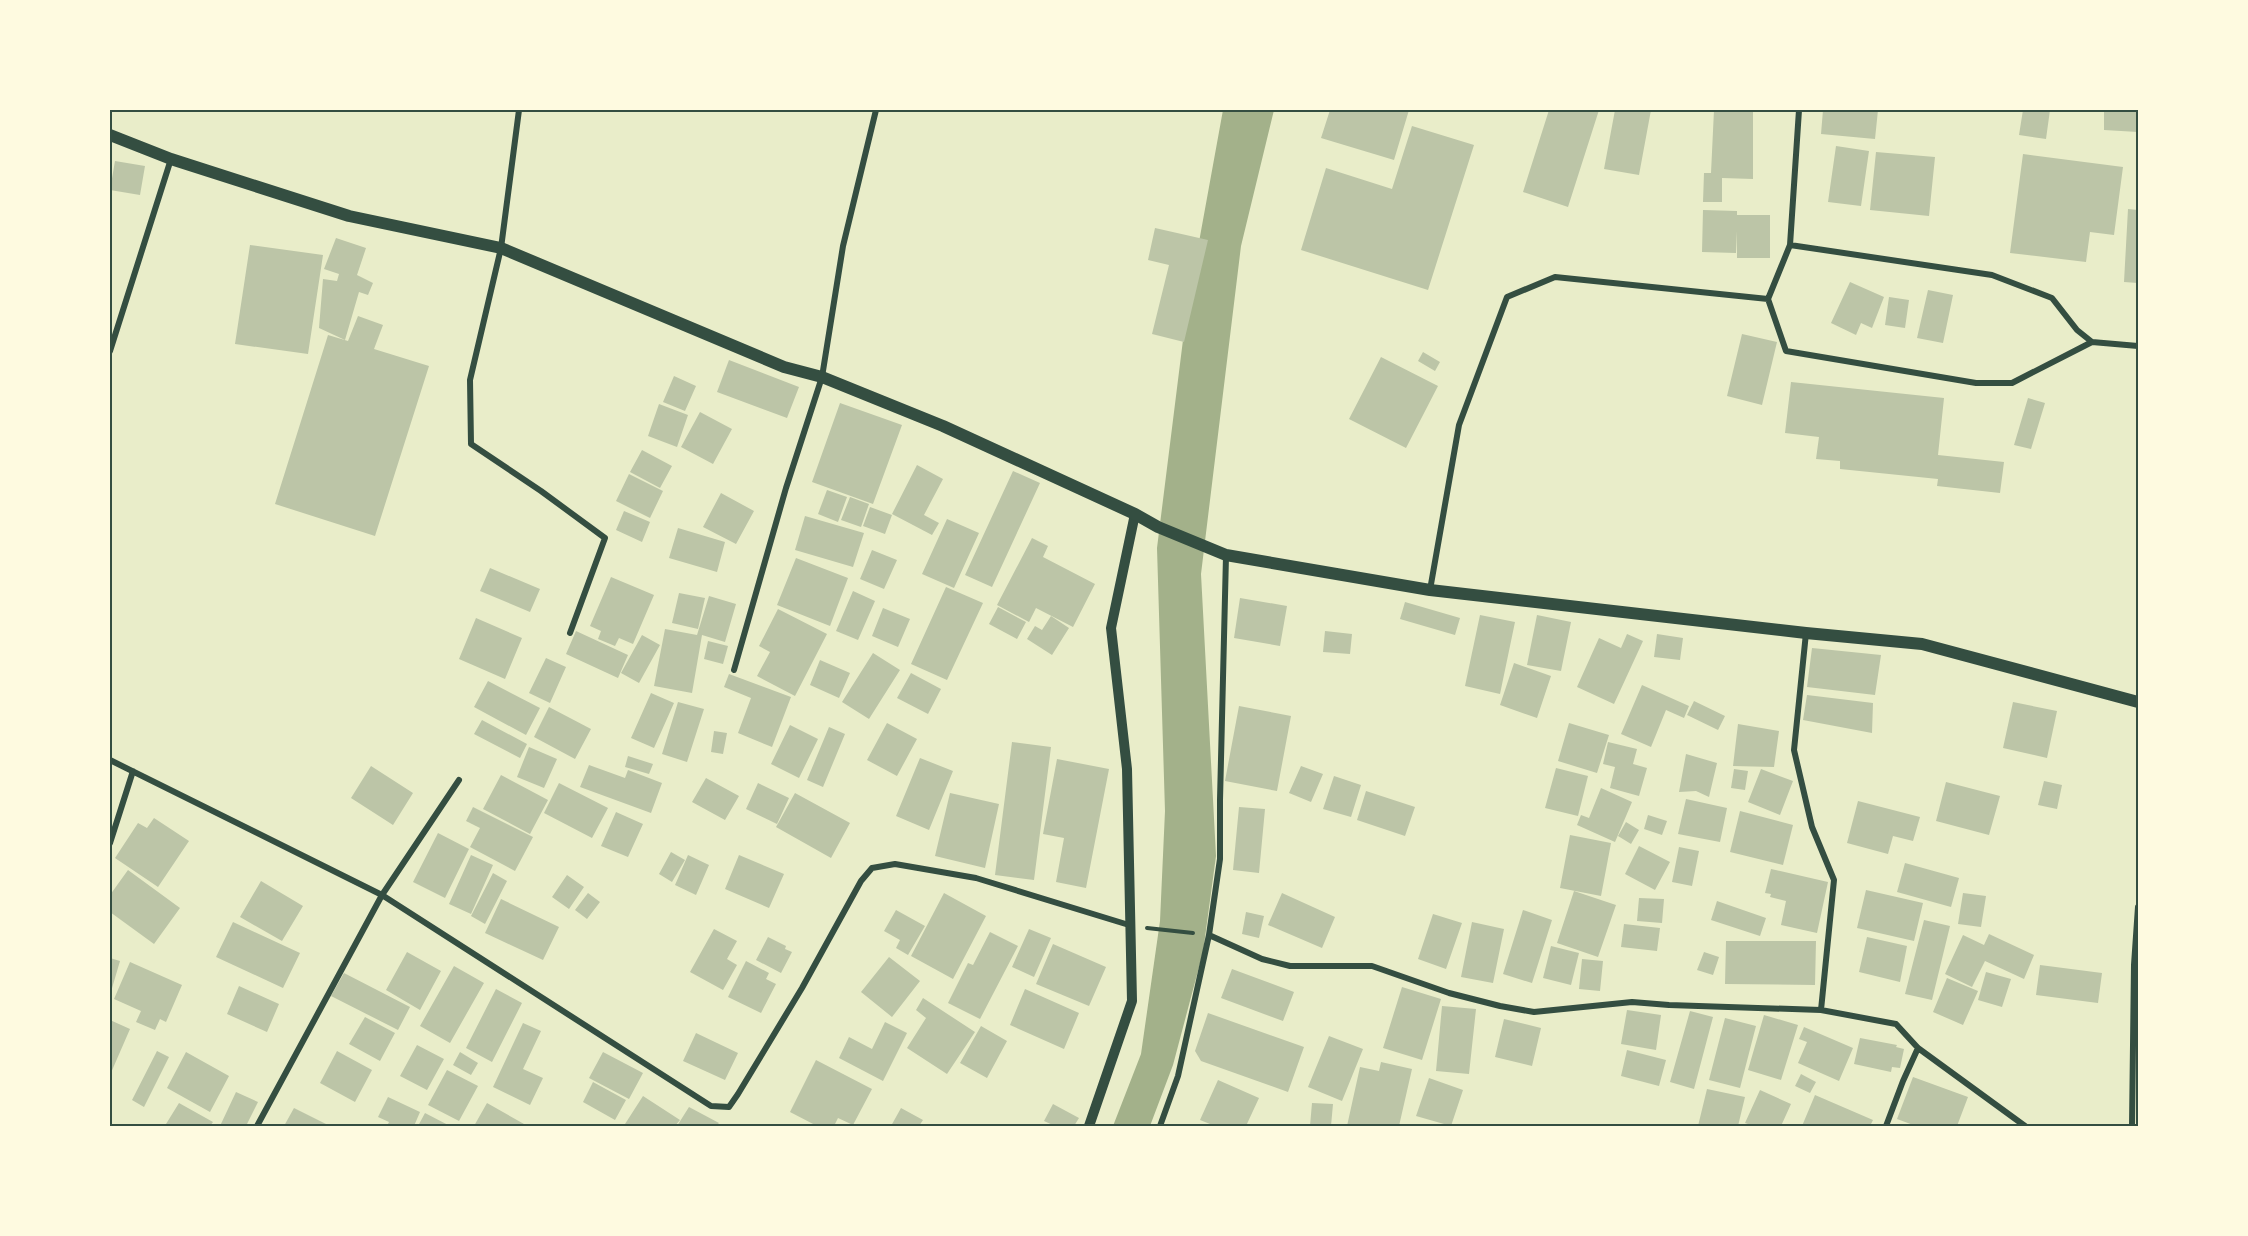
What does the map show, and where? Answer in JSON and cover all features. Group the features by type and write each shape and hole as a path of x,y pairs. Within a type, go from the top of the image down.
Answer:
{"main road":[{"path":"110,135 171,159 349,216 501,248 784,367 822,377 943,426 1135,514 1158,527 1223,553 1430,590 1922,644 2139,702"}],"street":[{"path":"519,110 501,248 470,380 471,444 541,490 605,537 570,633"},
{"path":"734,670 786,488 822,377 843,246 876,110"},
{"path":"1799,110 1790,245 1768,299 1785,351 1976,383 2012,383 2092,342 2139,346"},
{"path":"110,351 171,159"},
{"path":"1790,245 1992,275 2052,298 2077,330 2092,342"},
{"path":"1430,590 1459,425 1507,297 1555,277 1768,299"},
{"path":"1089,1126 1132,1001 1127,770 1111,628 1135,514"},
{"path":"1160,1126 1178,1076 1209,935 1220,859 1223,553"},
{"path":"1806,633 1794,750 1812,827 1834,880 1821,1010"},
{"path":"110,760 382,895 711,1106 729,1107 738,1094 802,988 861,881 872,868 896,864 976,879 1129,925"},
{"path":"110,843 133,771"},
{"path":"257,1126 382,895 459,780"},
{"path":"2132,1126 2134,965 2139,907"},
{"path":"1209,935 1262,959 1290,966 1372,966 1449,993 1534,1012 1632,1002 1821,1010 1896,1024 1918,1048 2025,1126"},
{"path":"1886,1126 1918,1048"}],"path":[{"path":"1129,925 1209,935"}],"shaded area":[{"path":"1223,110 1274,110 1241,246 1201,574 1216,856 1203,952 1173,1065 1150,1126 1113,1126 1141,1054 1160,921 1165,811 1157,548 1187,308"}],"building":[{"path":"1330,110 1409,110 1394,160 1321,138"},
{"path":"1549,110 1599,110 1568,207 1523,192"},
{"path":"1615,110 1651,110 1639,175 1604,169"},
{"path":"1714,110 1753,110 1753,179 1722,178 1722,202 1703,202 1704,173 1711,173"},
{"path":"1823,110 1878,110 1875,139 1821,134"},
{"path":"2023,110 2050,110 2046,139 2019,135"},
{"path":"2104,110 2138,110 2138,132 2104,130"},
{"path":"1412,126 1474,145 1428,290 1301,250 1326,168 1392,189"},
{"path":"1836,146 1869,151 1861,206 1828,202"},
{"path":"1876,152 1935,157 1929,216 1870,210"},
{"path":"2023,154 2123,167 2114,235 2090,232 2086,262 2010,253"},
{"path":"115,161 145,166 140,195 110,190"},
{"path":"2128,209 2138,210 2138,283 2124,282"},
{"path":"1703,210 1737,211 1737,215 1770,215 1770,258 1737,258 1737,231 1736,253 1702,252"},
{"path":"1155,228 1208,240 1184,342 1152,334 1169,265 1148,260"},
{"path":"336,238 366,248 357,275 373,283 368,295 359,292 345,340 319,328 323,279 337,281 339,274 324,269"},
{"path":"250,245 323,255 308,354 235,344"},
{"path":"1850,282 1884,297 1872,328 1861,323 1856,335 1831,323"},
{"path":"1928,290 1953,295 1943,343 1917,338"},
{"path":"1889,297 1909,300 1905,328 1885,325"},
{"path":"358,316 383,325 374,349 429,366 375,536 275,504 328,335 348,341"},
{"path":"1742,334 1777,342 1762,405 1727,396"},
{"path":"1423,352 1440,362 1435,371 1418,361"},
{"path":"1381,357 1438,386 1406,448 1349,419"},
{"path":"729,360 799,387 787,418 717,392"},
{"path":"674,376 696,386 685,411 663,402"},
{"path":"1791,382 1944,398 1938,455 2004,462 2000,493 1937,486 1938,479 1840,469 1840,461 1816,459 1819,437 1785,433"},
{"path":"2028,398 2045,403 2031,449 2014,445"},
{"path":"840,403 902,425 873,504 812,482"},
{"path":"659,404 688,415 677,447 648,436"},
{"path":"700,412 732,429 713,464 681,447"},
{"path":"642,450 672,466 660,488 630,472"},
{"path":"917,465 943,479 924,515 939,523 932,535 892,514"},
{"path":"1013,471 1040,483 992,587 965,575"},
{"path":"629,474 663,491 650,518 616,501"},
{"path":"827,490 847,497 838,522 818,514"},
{"path":"721,493 754,511 736,544 703,527"},
{"path":"850,497 869,504 861,527 841,520"},
{"path":"870,507 892,515 885,534 863,526"},
{"path":"624,511 650,522 642,542 616,530"},
{"path":"805,516 864,533 853,567 795,550"},
{"path":"947,519 979,533 954,588 922,574"},
{"path":"678,528 725,542 717,572 669,558"},
{"path":"1032,538 1048,546 1043,557 1095,584 1073,627 1036,608 1029,622 997,605"},
{"path":"872,550 897,560 884,589 860,579"},
{"path":"796,558 848,578 830,626 777,605"},
{"path":"490,568 540,589 530,612 480,591"},
{"path":"611,577 654,595 633,644 619,638 615,646 598,639 601,631 590,626"},
{"path":"946,587 983,603 947,680 911,664"},
{"path":"853,591 875,601 858,640 836,631"},
{"path":"679,593 705,598 698,629 672,623"},
{"path":"709,596 736,604 725,642 702,635 692,693 654,686 665,629 697,635"},
{"path":"1240,598 1287,606 1280,646 1234,638"},
{"path":"1405,602 1460,618 1455,635 1400,619"},
{"path":"998,607 1026,622 1017,639 989,624"},
{"path":"883,608 910,619 898,647 872,636"},
{"path":"778,609 827,634 795,696 757,676 770,652 759,646"},
{"path":"1480,615 1515,622 1500,694 1465,686"},
{"path":"1537,615 1571,622 1561,671 1527,665"},
{"path":"1051,616 1069,628 1052,655 1027,639 1035,626 1042,630"},
{"path":"476,618 522,638 505,679 459,659"},
{"path":"576,631 628,655 618,678 566,654"},
{"path":"1325,631 1352,634 1350,654 1323,652"},
{"path":"1627,634 1643,641 1614,704 1577,687 1599,638 1621,648"},
{"path":"1657,634 1683,638 1680,660 1654,657"},
{"path":"642,635 660,645 639,683 621,673"},
{"path":"708,641 728,646 723,664 704,659"},
{"path":"1812,648 1881,655 1875,695 1807,687"},
{"path":"873,653 900,670 869,719 842,702"},
{"path":"546,658 566,667 550,703 529,693"},
{"path":"820,660 850,673 839,698 810,685"},
{"path":"1514,663 1551,676 1537,718 1500,705"},
{"path":"911,673 941,689 928,714 897,698"},
{"path":"729,674 791,697 772,747 738,733 751,698 724,687"},
{"path":"488,681 540,708 526,735 474,707"},
{"path":"1642,685 1689,706 1684,718 1666,710 1651,747 1621,734"},
{"path":"651,693 674,703 654,748 631,738"},
{"path":"1807,695 1873,703 1872,733 1803,720"},
{"path":"1694,701 1725,716 1718,730 1687,715"},
{"path":"678,702 704,709 687,762 662,754"},
{"path":"2013,702 2057,711 2047,758 2003,748"},
{"path":"1239,706 1291,716 1277,791 1225,781"},
{"path":"549,707 591,729 575,759 534,737"},
{"path":"482,720 527,744 520,758 474,734"},
{"path":"887,723 917,739 897,776 867,760"},
{"path":"1569,723 1609,735 1597,773 1558,761"},
{"path":"1738,724 1779,731 1774,767 1733,766"},
{"path":"790,725 818,739 799,778 771,764"},
{"path":"829,727 845,734 823,787 807,780"},
{"path":"714,731 727,733 723,754 711,752"},
{"path":"1012,742 1051,747 1034,880 995,875"},
{"path":"1608,742 1637,749 1633,764 1647,768 1639,796 1610,788 1615,767 1603,764"},
{"path":"529,747 557,759 544,788 517,777"},
{"path":"1686,754 1717,763 1709,797 1696,791 1679,792"},
{"path":"628,756 653,764 649,774 625,767"},
{"path":"920,758 953,771 929,830 896,816"},
{"path":"1057,759 1109,769 1086,888 1056,882 1064,838 1043,834"},
{"path":"589,765 625,778 628,770 662,783 651,813 580,787"},
{"path":"371,766 413,793 393,825 351,798"},
{"path":"1301,766 1323,774 1311,802 1289,793"},
{"path":"1556,768 1588,776 1578,816 1545,808"},
{"path":"1734,769 1748,771 1745,790 1731,788"},
{"path":"1761,769 1793,781 1780,815 1748,802"},
{"path":"501,775 548,800 530,834 483,809"},
{"path":"1334,776 1361,785 1351,817 1323,809"},
{"path":"706,778 739,796 725,820 692,802"},
{"path":"2044,781 2062,785 2057,809 2038,805"},
{"path":"1946,782 2000,796 1989,835 1936,821"},
{"path":"559,783 608,808 592,838 544,813"},
{"path":"758,783 789,798 777,824 746,809"},
{"path":"1601,788 1632,802 1615,842 1577,825 1581,815 1589,818"},
{"path":"1366,791 1415,807 1405,836 1357,820"},
{"path":"795,793 850,823 831,858 776,827"},
{"path":"950,793 999,804 985,868 935,856"},
{"path":"1686,799 1727,808 1720,842 1678,834"},
{"path":"1858,801 1920,817 1913,841 1893,836 1888,854 1847,843"},
{"path":"473,807 533,837 515,871 470,847 480,828 466,821"},
{"path":"1239,807 1265,809 1259,873 1233,870"},
{"path":"1740,811 1793,825 1783,865 1730,852"},
{"path":"616,812 643,824 628,857 601,846"},
{"path":"1648,815 1667,821 1662,835 1644,829"},
{"path":"154,818 189,841 158,887 115,858 138,823 147,828"},
{"path":"1626,822 1639,830 1631,844 1618,836"},
{"path":"438,833 469,849 445,898 413,882"},
{"path":"1570,835 1611,843 1601,896 1560,888"},
{"path":"1639,846 1670,862 1655,890 1625,874"},
{"path":"1679,847 1699,851 1692,886 1672,882"},
{"path":"671,852 685,860 672,882 659,874"},
{"path":"471,855 493,865 471,914 449,904"},
{"path":"688,855 709,865 696,895 675,885"},
{"path":"739,855 784,874 769,908 725,889"},
{"path":"1905,863 1959,878 1951,907 1897,892"},
{"path":"1771,869 1828,882 1817,933 1781,925 1786,901 1770,897 1771,894 1765,893"},
{"path":"128,870 180,908 154,944 110,912 110,895"},
{"path":"493,873 507,881 485,924 471,916"},
{"path":"567,875 584,887 569,909 552,897"},
{"path":"261,881 303,906 282,941 240,917"},
{"path":"1866,890 1923,903 1914,941 1857,928"},
{"path":"1574,891 1616,905 1598,957 1557,943"},
{"path":"588,893 600,902 587,919 575,910"},
{"path":"944,893 986,916 953,979 911,956"},
{"path":"1282,893 1335,917 1322,948 1268,925"},
{"path":"1963,893 1986,896 1981,927 1958,924"},
{"path":"1639,898 1664,899 1662,923 1637,921"},
{"path":"501,899 559,927 543,960 485,933"},
{"path":"1717,901 1766,918 1760,936 1711,920"},
{"path":"896,910 925,926 908,955 896,948 900,940 884,931"},
{"path":"1523,910 1552,920 1532,983 1503,974"},
{"path":"1246,912 1264,916 1259,938 1242,934"},
{"path":"1433,914 1462,923 1446,969 1418,959"},
{"path":"1924,920 1950,926 1932,1000 1905,994"},
{"path":"233,922 300,953 283,988 216,957"},
{"path":"1472,922 1504,929 1493,983 1461,977"},
{"path":"1624,924 1660,928 1657,951 1621,947"},
{"path":"714,929 737,941 727,959 737,965 723,990 690,972"},
{"path":"1029,929 1051,938 1034,977 1012,967"},
{"path":"990,932 1018,946 980,1019 948,1003 968,963 973,965"},
{"path":"1989,934 2034,955 2024,979 1985,961 1972,987 1945,974 1963,935 1984,945"},
{"path":"768,937 786,946 785,949 792,952 781,973 756,960"},
{"path":"1867,937 1907,946 1900,982 1859,972"},
{"path":"1726,941 1816,941 1815,985 1725,984"},
{"path":"1053,944 1106,967 1089,1006 1036,984"},
{"path":"1551,946 1579,953 1571,985 1543,978"},
{"path":"407,952 441,971 420,1010 386,990"},
{"path":"1704,952 1719,957 1713,975 1697,970"},
{"path":"889,957 920,981 892,1017 861,992"},
{"path":"110,958 120,961 110,995"},
{"path":"1582,959 1603,961 1600,991 1579,989"},
{"path":"746,961 769,973 766,979 776,984 761,1013 728,997"},
{"path":"130,962 182,985 166,1022 160,1019 155,1030 136,1022 141,1011 114,999"},
{"path":"2040,965 2102,973 2098,1003 2036,995"},
{"path":"454,966 484,983 450,1043 420,1026"},
{"path":"1232,969 1294,992 1283,1021 1221,998"},
{"path":"1986,972 2011,979 2002,1007 1978,1000"},
{"path":"344,973 410,1007 398,1030 331,996"},
{"path":"1947,978 1978,991 1963,1025 1933,1012"},
{"path":"239,986 279,1004 267,1032 227,1014"},
{"path":"1402,987 1441,999 1422,1060 1383,1048"},
{"path":"496,989 522,1003 492,1062 466,1048"},
{"path":"1025,989 1079,1013 1064,1049 1010,1025"},
{"path":"923,998 975,1032 947,1074 907,1048 926,1018 916,1010"},
{"path":"1442,1006 1476,1009 1469,1074 1436,1071"},
{"path":"1627,1010 1661,1015 1656,1050 1621,1044"},
{"path":"1690,1011 1713,1017 1694,1089 1670,1082"},
{"path":"1208,1013 1304,1047 1288,1092 1201,1061 1195,1051"},
{"path":"1764,1015 1798,1025 1781,1080 1748,1070"},
{"path":"365,1017 395,1033 380,1061 349,1044"},
{"path":"1725,1018 1756,1026 1740,1088 1709,1080"},
{"path":"1504,1019 1541,1028 1532,1066 1495,1057"},
{"path":"110,1020 130,1029 110,1075"},
{"path":"885,1022 907,1033 883,1081 839,1058 849,1037 872,1049"},
{"path":"523,1023 541,1031 523,1069 543,1078 530,1105 493,1087"},
{"path":"981,1026 1007,1041 987,1078 960,1063"},
{"path":"1804,1027 1853,1048 1839,1081 1798,1063 1807,1042 1799,1039"},
{"path":"696,1033 738,1053 725,1080 683,1061"},
{"path":"1329,1036 1363,1049 1342,1101 1308,1087"},
{"path":"1860,1038 1897,1045 1896,1047 1904,1049 1900,1068 1892,1067 1891,1072 1854,1064"},
{"path":"417,1045 444,1059 427,1090 400,1076"},
{"path":"1627,1050 1666,1060 1659,1086 1621,1076"},
{"path":"157,1051 169,1057 144,1107 132,1100"},
{"path":"337,1051 372,1070 355,1102 320,1083"},
{"path":"186,1052 229,1076 210,1112 167,1088"},
{"path":"460,1052 478,1063 471,1075 453,1065"},
{"path":"603,1052 643,1073 629,1099 589,1078"},
{"path":"816,1060 872,1089 853,1125 838,1118 834,1126 817,1126 790,1112"},
{"path":"1381,1062 1412,1069 1399,1126 1347,1126 1360,1067 1379,1071"},
{"path":"447,1070 478,1086 459,1121 428,1105"},
{"path":"1801,1074 1816,1082 1810,1093 1795,1086"},
{"path":"1913,1077 1968,1097 1957,1126 1916,1126 1897,1119"},
{"path":"1429,1078 1463,1090 1451,1126 1416,1116"},
{"path":"1218,1080 1259,1098 1246,1126 1215,1126 1200,1120"},
{"path":"593,1082 626,1100 615,1120 583,1102"},
{"path":"1707,1089 1745,1097 1738,1126 1698,1126"},
{"path":"1760,1090 1791,1104 1781,1126 1754,1126 1745,1123"},
{"path":"236,1092 258,1102 246,1126 220,1126"},
{"path":"1815,1095 1873,1120 1870,1126 1802,1126"},
{"path":"643,1096 680,1120 675,1126 628,1126 625,1124"},
{"path":"388,1097 420,1112 414,1126 387,1126 389,1122 378,1117"},
{"path":"179,1103 213,1122 210,1126 170,1126 166,1124"},
{"path":"487,1103 524,1124 523,1126 474,1126"},
{"path":"1312,1103 1333,1104 1331,1126 1310,1126"},
{"path":"1053,1104 1079,1118 1074,1126 1055,1126 1044,1121"},
{"path":"689,1107 719,1123 716,1126 677,1126"},
{"path":"294,1108 330,1126 284,1126"},
{"path":"901,1108 923,1120 919,1126 891,1126"},
{"path":"425,1113 450,1126 418,1126"}]}
